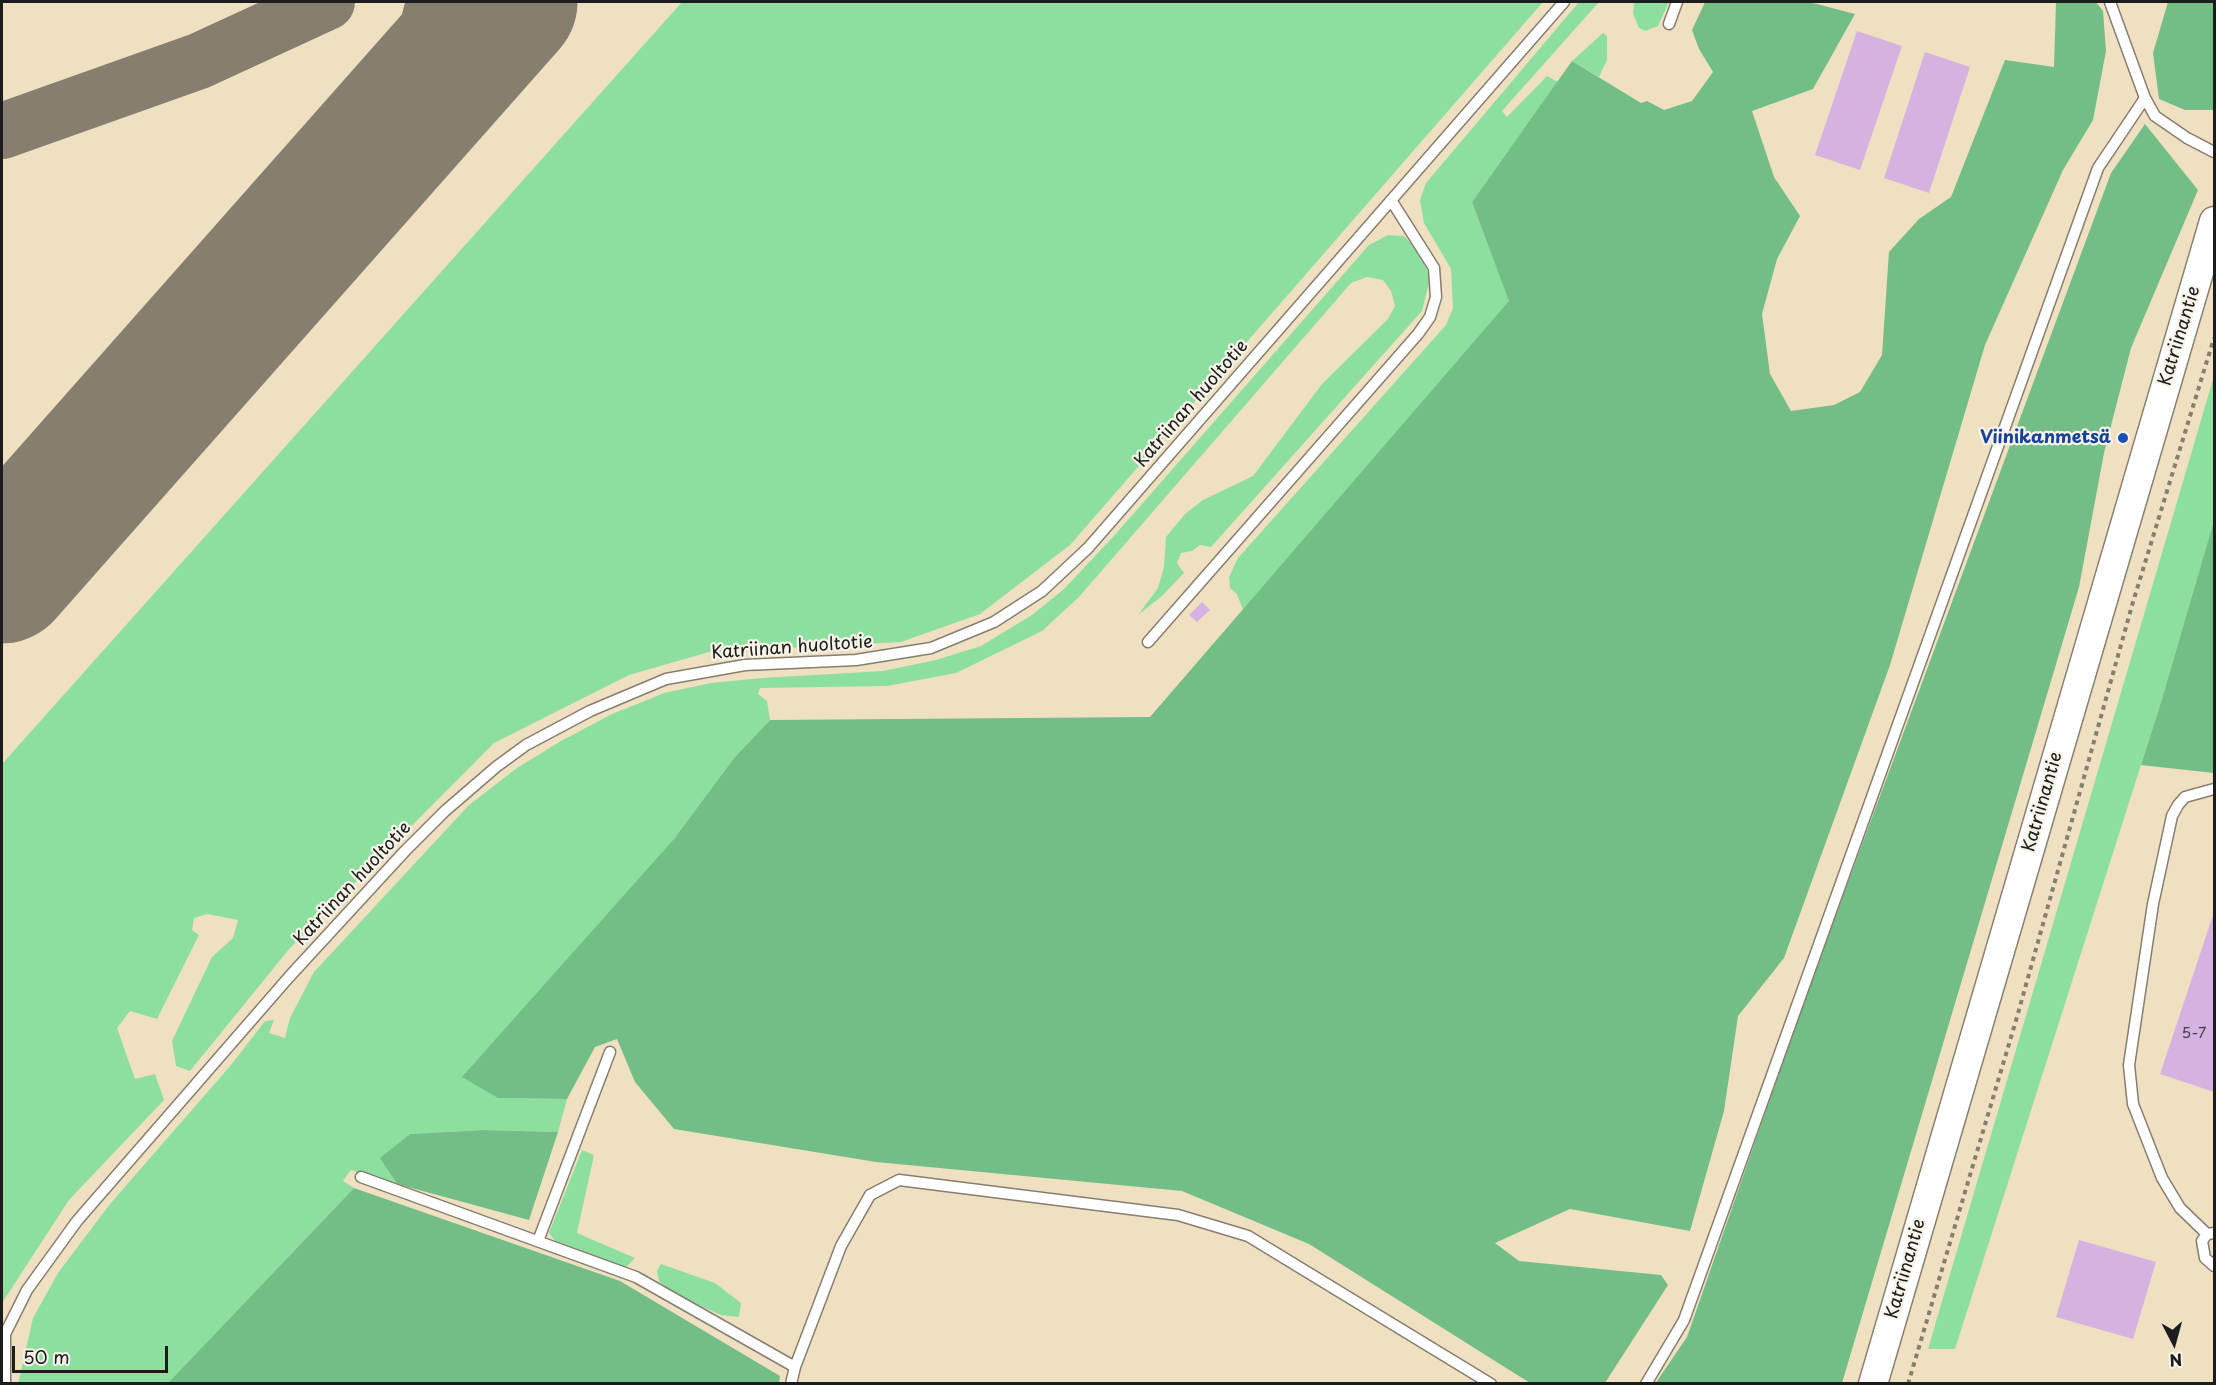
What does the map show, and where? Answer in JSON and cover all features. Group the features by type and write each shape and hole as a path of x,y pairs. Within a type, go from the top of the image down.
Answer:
{"main road":[{"name":"Katriinantie","path":"1873,1383 2214,221"}],"lane":[{"name":"Katriinan huoltotie","path":"5,1383 3,1334 27,1290 54,1252 147,1139 405,850 445,811 496,767 526,746 590,711 666,679 746,665 893,656 931,648 968,634 1018,608 1060,576 1088,548 1563,2"},
{"path":"1669,24 1677,2"},
{"path":"2110,2 2145,98 2155,116 2187,138 2214,152"},
{"path":"1646,1383 1684,1320 2098,168 2145,98"},
{"path":"1148,642 1418,334 1430,317 1436,297 1434,268 1391,200"},
{"path":"2214,789 2186,797 2172,816 2153,904 2129,1065 2133,1104 2162,1178 2180,1208 2211,1234 2202,1241 2205,1258 2214,1266"},
{"path":"538,1241 610,1052"},
{"path":"361,1177 636,1277 795,1367"},
{"path":"791,1383 841,1246 870,1195 899,1179 1178,1215 1248,1236 1491,1383"}],"path":[{"path":"1908,1383 2013,1028 2133,602 2214,338"}],"green space":[{"path":"682,2 1543,2 1070,545 980,614 901,642 709,652 629,675 494,743 290,948 190,1071 176,1066 172,1041 212,957 233,938 238,920 207,914 194,918 192,930 199,935 157,1019 130,1011 117,1028 135,1079 155,1074 164,1100 69,1200 2,1303 2,764"},
{"path":"1579,2 1599,2 1502,111 1507,117 1547,76 1558,82 1472,202 1510,301 1243,610 1237,594 1230,588 1229,577 1238,558 1446,325 1453,308 1451,269 1424,223 1420,200 1426,183"},
{"path":"1634,2 1669,2 1658,26 1645,31 1639,28 1633,14"},
{"path":"1705,2 1809,2 1855,14 1813,89 1752,111 1774,177 1800,216 1777,259 1762,314 1770,374 1791,411 1834,405 1860,392 1882,355 1889,252 1919,219 1951,197 2005,60 2054,67 2056,2 2096,2 2103,11 2106,51 2093,120 2063,170 1985,345 1890,665 1784,958 1738,1016 1724,1111 1690,1231 1570,1209 1495,1243 1519,1261 1661,1275 1668,1285 1605,1383 1530,1383 1309,1244 1182,1191 876,1162 674,1129 635,1082 617,1039 595,1047 567,1099 498,1098 462,1077 674,839 734,758 770,720 1150,717 1509,301 1472,202 1572,61 1641,103 1647,101 1664,110 1692,101 1713,72 1699,49 1692,30"},
{"path":"2168,2 2214,2 2214,110 2185,110 2159,99 2153,53"},
{"path":"1603,33 1607,36 1607,60 1599,77 1572,61"},
{"path":"2145,124 2198,190 2131,348 2104,453 2079,587 1842,1383 1655,1384 1687,1337 1807,993 2111,173"},
{"path":"1388,235 1404,236 1418,251 1426,268 1430,279 1422,311 1211,547 1200,545 1192,551 1181,553 1177,563 1184,573 1162,596 1138,615 1158,588 1164,567 1166,537 1185,514 1203,500 1253,476 1322,384 1388,319 1395,306 1391,291 1383,280 1367,277 1351,283 1079,597 1042,631 956,673 887,686 760,688 758,694 767,701 770,720 734,758 674,839 498,1098 567,1099 558,1132 483,1130 410,1134 381,1158 397,1184 351,1170 343,1181 354,1188 168,1383 18,1384 33,1318 58,1273 110,1204 231,1065 265,1021 274,1020 269,1033 285,1038 290,1018 314,972 469,805 517,768 561,741 610,715 664,693 711,683 883,671 936,660 981,646 1032,615 1064,589 1113,537 1369,245"},
{"path":"2214,376 2214,520 2162,699 1955,1349 1928,1349"},
{"path":"2214,520 2214,773 2141,765 2162,699"},
{"path":"483,1130 558,1132 529,1220 397,1184 380,1158 410,1134"},
{"path":"582,1150 594,1155 577,1233 635,1258 626,1267 559,1246 549,1233"},
{"path":"354,1188 620,1281 780,1376 779,1383 168,1383"},
{"path":"661,1264 715,1283 741,1303 739,1317 721,1315 674,1294 659,1281 657,1271"}],"building":[{"path":"1857,31 1902,46 1860,170 1815,155"},
{"path":"1925,52 1970,67 1929,193 1884,178"},
{"path":"1202,602 1210,610 1197,622 1189,615"},
{"path":"2214,912 2214,1092 2160,1074"},
{"path":"2079,1240 2156,1262 2133,1339 2056,1317"}],"taxiway":[{"path":"2,131 199,61 327,2"},
{"path":"328,204 392,121 416,73 434,2"}],"runway":[{"path":"2,573 507,2"}],"place":[{"name":"Viinikanmetsä","path":"2123,438"}]}
